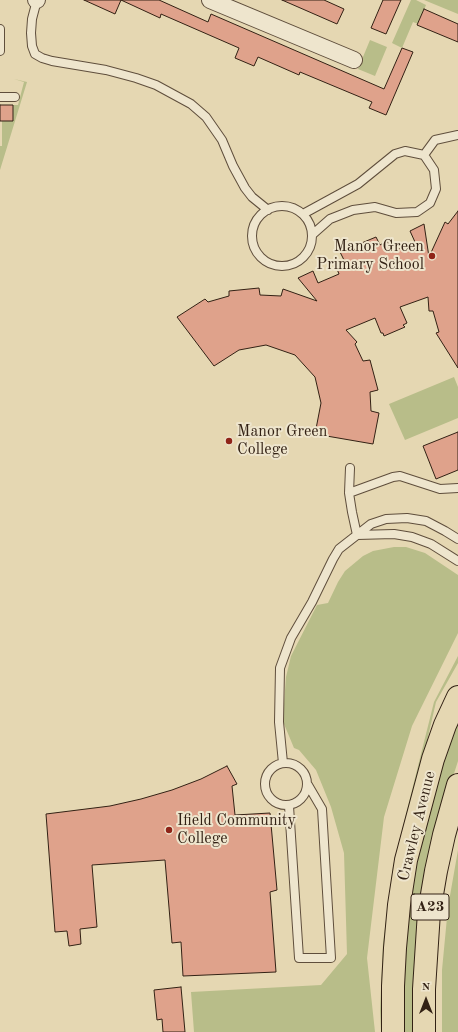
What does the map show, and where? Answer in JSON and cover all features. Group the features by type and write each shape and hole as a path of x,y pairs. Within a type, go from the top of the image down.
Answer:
{"main road":[{"name":"Crawley Avenue","path":"393,1032 395,948 399,905 406,860 434,758 445,725 458,697"},
{"name":"Crawley Avenue","path":"424,1032 424,989 429,912 438,864 458,785"}],"street":[{"path":"210,0 354,60"}],"lane":[{"path":"36,0 32,18 31,33 32,46 35,54 52,61 106,70 136,78 156,85 191,104 206,117 222,140 233,166 245,188 252,197 268,210"},
{"path":"0,29 0,51"},
{"path":"0,97 15,97"},
{"path":"424,155 434,140 458,135"},
{"path":"303,214 358,184 395,154 405,151 424,155 434,170 436,189 430,203 417,212 396,213 375,207 353,210 330,219 313,234"},
{"path":"275,207 290,207 303,214 310,223 313,234 311,247 305,257 295,264 283,267 271,264 261,258 254,247 252,235 255,224 263,212 268,210 275,207"},
{"path":"350,468 350,494 357,536"},
{"path":"350,494 393,476 400,476 440,489 458,488"},
{"path":"283,763 279,722 280,668 291,638 312,602 339,549 371,524 386,518 407,518 426,521 458,539"},
{"path":"357,536 394,534 412,537 431,544 458,562"},
{"path":"289,806 299,958 331,958 322,809 308,785 305,775 301,769 291,763 283,763 274,766 268,771 264,788 273,802 282,806 289,806 297,803 303,798 308,785"}],"green space":[{"path":"411,0 416,0 426,5 418,24 413,22 402,48 392,43"},
{"path":"424,0 458,0 458,14"},
{"path":"370,40 387,47 375,76 358,69"},
{"path":"14,79 27,82 0,170 2,121 13,121 13,105 18,105 24,82"},
{"path":"454,377 458,387 458,418 405,440 389,404"},
{"path":"394,547 406,547 425,553 458,575 458,633 412,726 384,817 367,958 375,1032 194,1032 191,992 321,985 347,954 344,853 331,807 316,770 299,750 294,748 284,724 286,677 291,656 317,605 328,603 345,571 363,556 373,551"},
{"path":"458,656 458,663 436,702 427,741 418,770 386,1032 381,1032 380,1010 383,943 393,866 434,702"},
{"path":"458,714 458,761 450,786 417,1032 400,1032 401,968 417,846"},
{"path":"458,850 458,1032 442,1032 442,970 448,907"}],"building":[{"path":"84,0 121,0 115,14"},
{"path":"121,0 159,0 208,22 211,14 384,89 402,48 413,52 386,115 369,108 372,102 300,72 299,75 258,57 254,66 235,58 239,48 161,14 160,18"},
{"path":"282,0 324,0 344,9 337,24"},
{"path":"383,0 401,0 386,34 371,28"},
{"path":"424,9 458,24 458,42 417,25"},
{"path":"0,105 13,105 13,121 0,121"},
{"path":"458,211 458,368 436,333 439,332 433,311 429,311 428,297 400,307 407,323 403,325 405,327 384,336 383,333 381,333 375,318 346,330 357,342 355,344 363,361 370,360 378,390 370,392 371,411 379,413 373,444 315,434 321,403 315,377 295,355 266,345 239,350 214,366 177,317 205,299 208,302 229,296 229,291 259,288 260,295 281,296 283,289 317,301 298,278 313,271 318,283 339,274 335,264 344,260 340,252 376,237 380,245 387,241 392,252 415,242 410,231 424,224 429,257 445,222 448,224"},
{"path":"458,432 458,470 436,479 423,446"},
{"path":"227,766 237,784 232,786 235,815 270,813 277,890 270,892 276,972 183,976 181,942 172,943 165,860 92,865 97,927 80,929 81,944 69,946 67,931 55,932 46,814 110,806 141,799 172,790 201,779"},
{"path":"181,987 185,1032 163,1032 162,1019 157,1020 154,990"}],"place":[{"name":"Manor Green Primary School","path":"432,256"},
{"name":"Manor Green College","path":"229,441"},
{"name":"Ifield Community College","path":"169,830"}]}
